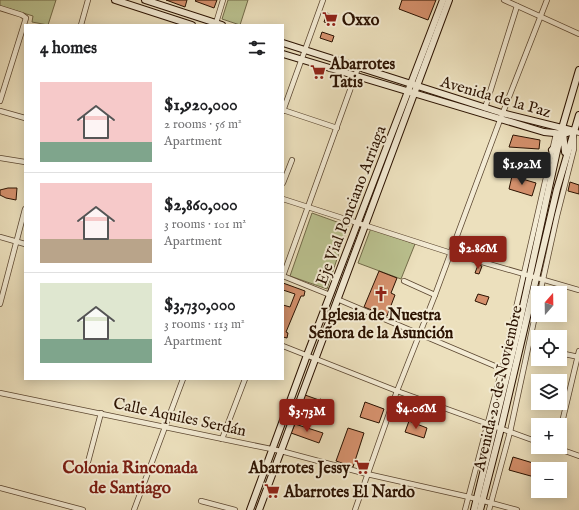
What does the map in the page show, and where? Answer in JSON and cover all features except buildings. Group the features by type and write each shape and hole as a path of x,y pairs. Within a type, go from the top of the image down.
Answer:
{"main road":[{"path":"115,0 189,24"},
{"path":"145,0 219,24"},
{"name":"Eje Vial Ponciano Arriaga","path":"414,86 443,0"},
{"name":"Eje Vial Ponciano Arriaga","path":"250,510 358,222 449,0"},
{"name":"Avenida de la Paz","path":"284,43 561,133"},
{"name":"Avenida de la Paz","path":"284,54 500,120 561,133 577,132"},
{"path":"329,68 332,59"},
{"path":"565,161 561,133 579,70"},
{"name":"Eje Vial Ponciano Arriaga","path":"259,510 314,359 366,225 411,93"},
{"path":"577,132 579,115"},
{"name":"Avenida 20 de Noviembre","path":"533,277 565,161 577,132"},
{"name":"Avenida 20 de Noviembre","path":"480,510 480,500 533,277 561,133"},
{"path":"552,150 560,143"},
{"name":"Avenida 20 de Noviembre","path":"474,510 480,500"}],"street":[{"path":"81,24 88,0"},
{"path":"219,24 223,0"},
{"path":"284,107 323,0"},
{"path":"504,0 579,34"},
{"path":"355,510 397,391 435,295 502,113 547,0"},
{"path":"485,108 517,6"},
{"path":"0,8 22,15 26,18 24,24"},
{"path":"0,101 24,24"},
{"path":"284,273 358,68"},
{"path":"284,110 337,128"},
{"path":"0,111 24,118"},
{"name":"Avenida 20 de Noviembre","path":"542,286 577,132"},
{"name":"Avenida 20 de Noviembre","path":"465,510 502,369 552,150 561,133"},
{"path":"0,158 24,162"},
{"path":"284,180 292,160"},
{"path":"284,199 308,208 358,222 450,253 579,290"},
{"path":"0,304 24,212"},
{"path":"0,237 16,240 24,244"},
{"path":"284,276 330,294"},
{"path":"404,281 435,295"},
{"path":"337,299 502,369"},
{"name":"Avenida 20 de Noviembre","path":"489,510 510,432 534,322"},
{"path":"284,346 397,391 531,440"},
{"path":"563,418 579,355 567,354"},
{"path":"134,510 183,380"},
{"path":"222,439 245,380"},
{"name":"Calle Aquiles Serdán","path":"0,393 273,449 367,474 469,497 517,510"},
{"path":"88,462 101,413"},
{"path":"567,452 579,456"},
{"path":"0,488 83,510"},
{"path":"201,501 235,510"},
{"path":"491,504 493,510"}],"green space":[{"path":"0,0 56,0 48,24 32,22 33,16 0,6"},
{"path":"228,0 248,0 240,24 222,19"},
{"path":"312,213 348,226 327,289 290,276"},
{"path":"371,228 415,244 401,279 358,263"}],"place":[{"name":"Oxxo","path":"330,19"},
{"name":"Abarrotes Tatis","path":"318,72"},
{"name":"Iglesia de Nuestra Señora de la Asunción","path":"381,294"},
{"name":"Abarrotes Jessy","path":"362,467"},
{"name":"Abarrotes El Nardo","path":"272,491"}],"district":[{"name":"Colonia Rinconada de Santiago","path":"130,477"}]}
